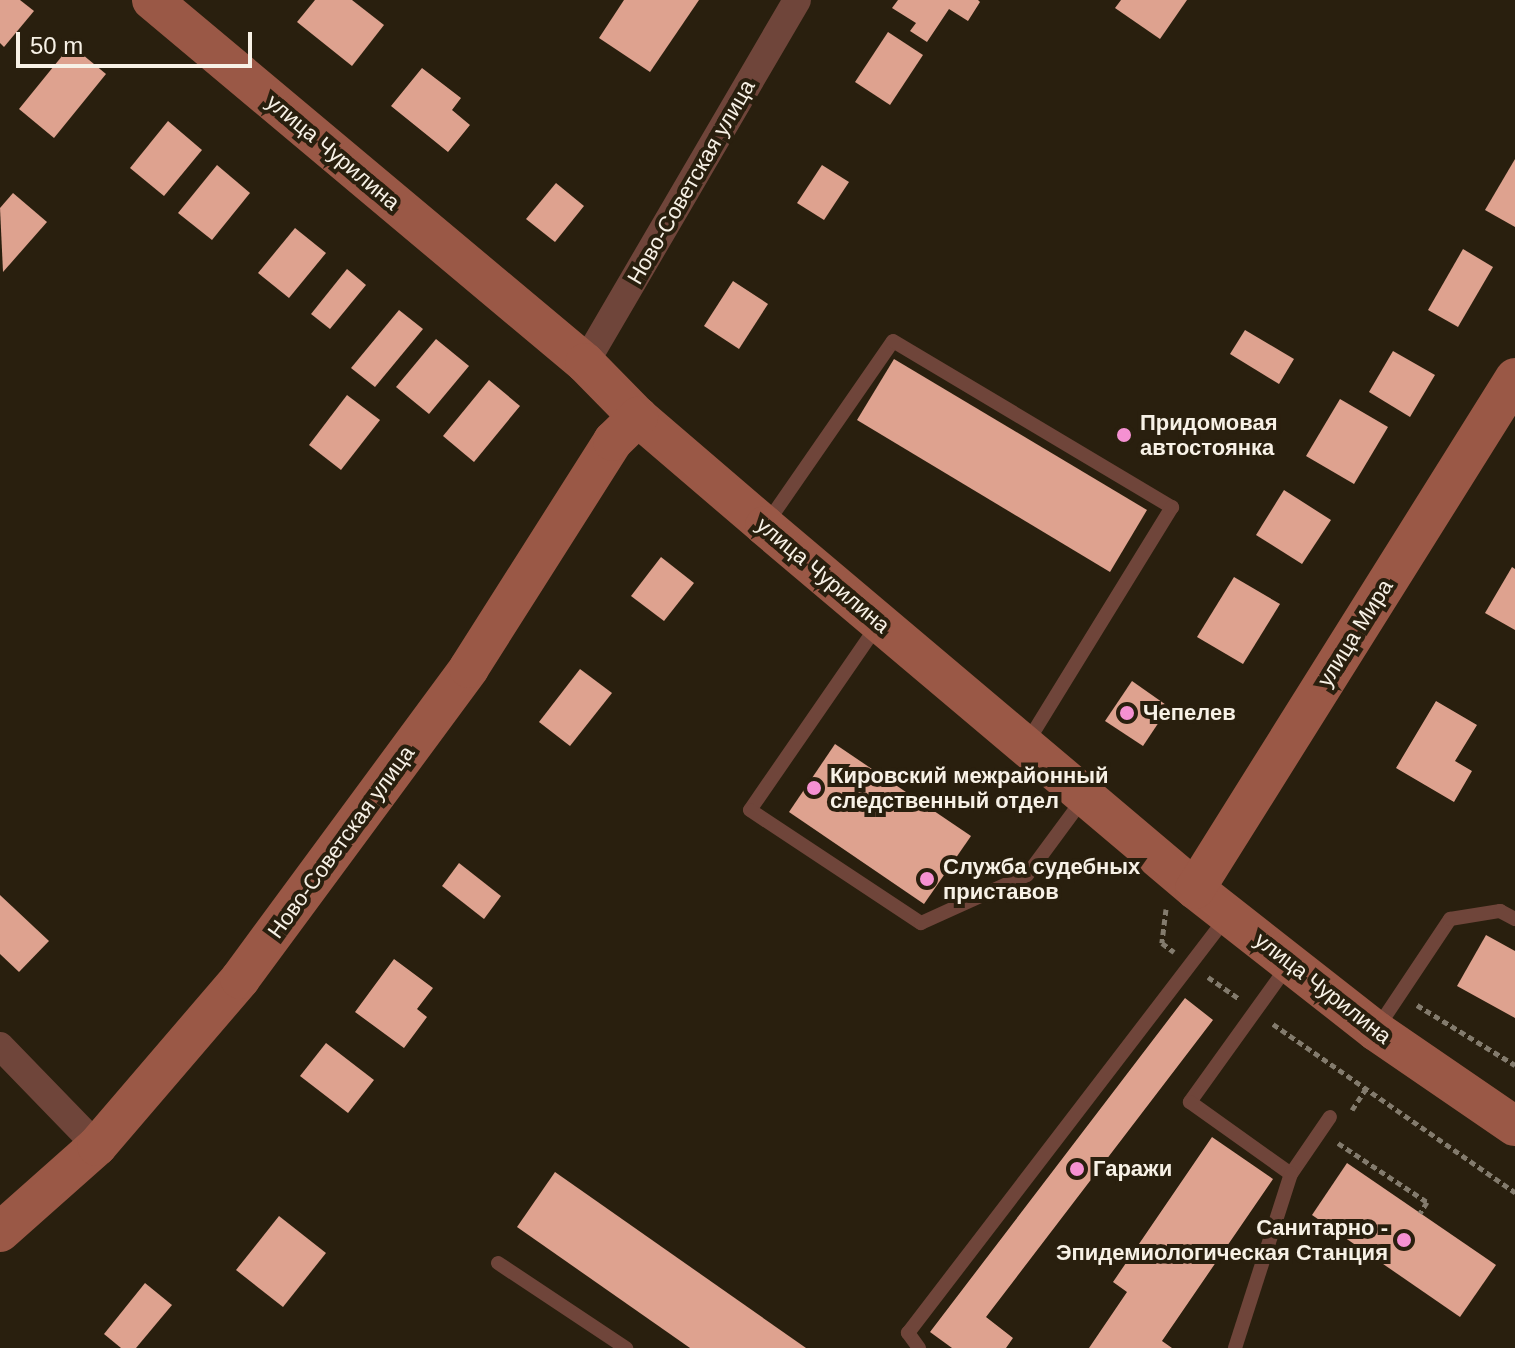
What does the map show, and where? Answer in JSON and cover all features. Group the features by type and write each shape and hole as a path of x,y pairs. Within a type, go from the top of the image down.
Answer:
{"street":[{"name":"улица Чурилина","path":"152,0 585,363 638,417 1195,889 1376,1031 1515,1126"},
{"name":"Ново-Советская улица","path":"585,363 797,0"},
{"name":"улица Мира","path":"1195,889 1515,378"},
{"name":"Ново-Советская улица","path":"0,1232 97,1146 240,979 469,668 613,441 638,417"},
{"path":"0,1046 97,1146"}],"lane":[{"path":"765,526 893,341 1172,507 1025,745"},
{"path":"879,623 750,810 921,923 1027,875 1085,796"},
{"path":"1376,1031 1450,919 1500,911 1515,919"},
{"path":"919,1348 908,1333 1228,914"},
{"path":"1290,963 1190,1102 1291,1174"},
{"path":"1235,1348 1291,1174 1330,1117"},
{"path":"498,1263 626,1348"}],"path":[{"path":"1400,994 1515,1065"},
{"path":"1349,1114 1365,1090"},
{"path":"1332,1139 1427,1202 1420,1213"}],"building":[{"path":"0,0 20,0 34,11 4,47 0,43"},
{"path":"315,0 352,0 384,25 352,66 297,22"},
{"path":"624,0 699,0 650,72 599,38"},
{"path":"898,0 980,2 968,21 949,9 927,42 910,31 916,23 892,8"},
{"path":"1121,0 1187,0 1160,39 1115,8"},
{"path":"888,32 923,55 890,105 855,82"},
{"path":"71,45 106,74 54,138 19,109"},
{"path":"422,68 461,98 452,110 470,125 448,152 391,106"},
{"path":"168,121 202,150 164,196 130,168"},
{"path":"1515,159 1515,227 1485,210"},
{"path":"217,165 250,193 212,240 178,213"},
{"path":"822,165 849,182 824,220 797,203"},
{"path":"556,183 584,206 555,242 526,219"},
{"path":"13,193 47,222 3,272 0,208"},
{"path":"295,228 326,253 289,298 258,273"},
{"path":"1463,249 1493,267 1458,327 1428,310"},
{"path":"347,269 366,285 330,329 311,314"},
{"path":"733,281 768,304 739,349 704,326"},
{"path":"399,310 423,329 375,387 351,368"},
{"path":"1245,330 1294,359 1279,384 1230,354"},
{"path":"436,339 469,366 429,414 396,387"},
{"path":"1393,351 1435,375 1410,417 1369,392"},
{"path":"894,359 1147,510 1110,572 857,420"},
{"path":"489,380 520,406 474,462 443,436"},
{"path":"347,395 380,420 341,470 309,445"},
{"path":"1340,399 1388,427 1354,484 1306,456"},
{"path":"1284,490 1331,520 1302,564 1256,535"},
{"path":"661,557 694,583 664,621 631,596"},
{"path":"1512,567 1515,569 1515,630 1485,613"},
{"path":"1234,577 1280,604 1243,664 1197,637"},
{"path":"580,669 612,693 570,746 539,722"},
{"path":"1132,681 1169,707 1143,746 1105,721"},
{"path":"1436,701 1477,725 1455,761 1472,771 1454,802 1396,768"},
{"path":"835,744 971,836 924,904 789,812"},
{"path":"459,863 501,896 484,919 442,886"},
{"path":"0,895 49,941 19,972 0,954"},
{"path":"1486,935 1515,951 1515,1018 1457,986"},
{"path":"394,959 433,988 417,1009 427,1017 404,1048 355,1012"},
{"name":"Гаражи","path":"1185,998 1213,1020 986,1317 1013,1338 1006,1348 952,1348 930,1332"},
{"path":"326,1043 374,1080 348,1113 300,1076"},
{"path":"1212,1137 1273,1179 1162,1341 1172,1348 1089,1348 1127,1292 1113,1282"},
{"name":"Санитарно - Эпидемиологическая Станция","path":"1347,1163 1496,1265 1460,1317 1312,1215"},
{"path":"555,1172 806,1348 690,1348 517,1227"},
{"path":"279,1216 326,1253 283,1307 236,1270"},
{"path":"145,1283 172,1305 136,1348 121,1348 104,1334"}],"place":[{"name":"Придомовая автостоянка","path":"1124,435"},
{"name":"Чепелев","path":"1127,713"},
{"name":"Кировский межрайонный следственный отдел","path":"814,788"},
{"name":"Служба судебных приставов","path":"927,879"},
{"name":"Гаражи","path":"1077,1169"},
{"name":"Санитарно - Эпидемиологическая Станция","path":"1404,1240"}]}
